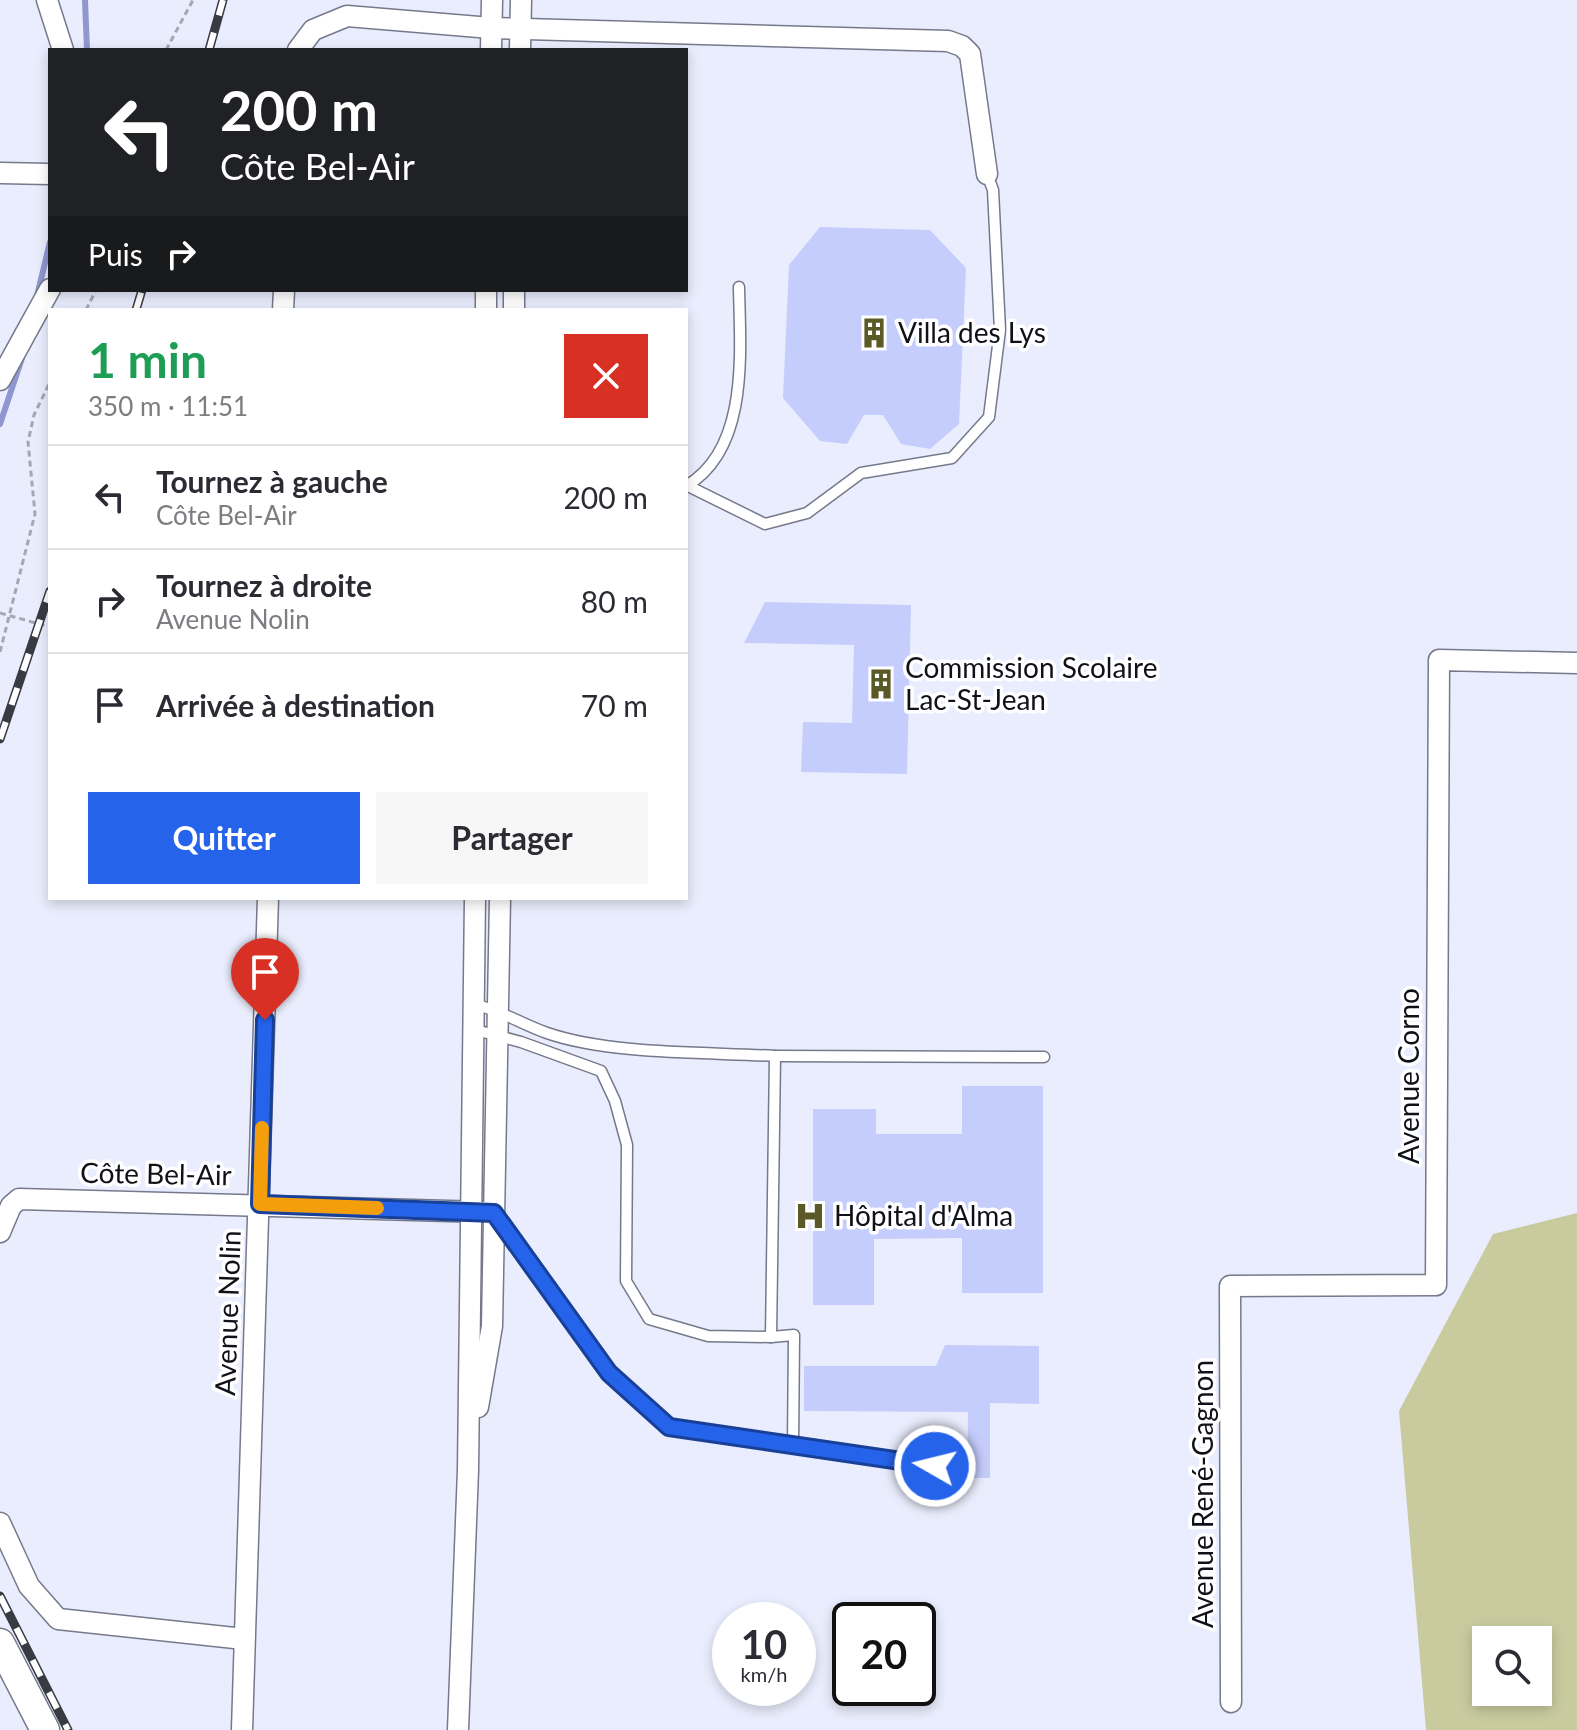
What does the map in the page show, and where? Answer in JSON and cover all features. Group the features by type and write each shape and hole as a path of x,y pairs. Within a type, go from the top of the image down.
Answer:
{"street":[{"path":"47,0 62,48"},
{"path":"491,48 492,0"},
{"path":"520,48 521,0"},
{"path":"300,48 313,30 347,16 491,28 948,41 962,46 970,54 987,174"},
{"path":"0,173 48,174"},
{"path":"0,380 48,292"},
{"name":"Avenue Corno","path":"1230,1286 1436,1285 1439,660 1577,663"},
{"name":"Avenue Nolin","path":"242,1730 268,900"},
{"path":"458,1730 468,1470 475,900"},
{"path":"468,1470 492,1326 500,900"},
{"name":"Côte Bel-Air","path":"0,1232 11,1206 19,1199 494,1213"},
{"name":"Avenue René-Gagnon","path":"1230,1286 1231,1702"},
{"path":"0,1523 29,1586 58,1619 244,1639"},
{"path":"0,1643 45,1730"}],"lane":[{"path":"688,486 765,524 807,513 861,473 952,458 989,417 1000,330 993,190 987,174"},
{"path":"688,485 716,458 733,418 741,355 739,287"},
{"path":"473,1004 497,1009 547,1033 607,1046 775,1056 1044,1057"},
{"path":"472,1029 601,1071 615,1101 627,1145 626,1281 649,1319 708,1336 794,1335 793,1445"},
{"path":"771,1337 775,1056"},
{"path":"494,1213 609,1373 669,1427 935,1466"}],"path":[{"path":"167,48 193,0"},
{"path":"0,652 12,615 35,514 28,442 34,415 48,386"},
{"path":"0,613 48,626"}],"green space":[{"path":"1577,1213 1577,1730 1426,1730 1399,1411 1493,1234"}],"building":[{"name":"Villa des Lys","path":"820,227 930,230 966,268 959,424 930,449 901,444 883,415 864,415 847,444 820,441 783,398 789,265"},
{"name":"Commission Scolaire Lac-St-Jean","path":"765,602 911,605 907,774 801,772 803,722 852,723 854,645 744,643"},
{"path":"962,1086 1043,1086 1043,1293 962,1293 962,1238 874,1239 874,1305 813,1305 813,1109 876,1109 876,1134 962,1134"},
{"path":"945,1345 1039,1346 1039,1404 990,1403 990,1478 967,1478 968,1412 804,1411 804,1366 936,1366"}],"waterway":[{"path":"85,0 87,48"},
{"path":"37,296 48,250"},
{"path":"0,424 22,358"}],"railway":[{"path":"210,48 223,0"},
{"path":"137,308 141,292"},
{"path":"0,739 48,597"},
{"path":"0,1596 68,1730"}],"slow traffic":[{"path":"262,1128 260,1204 377,1208"}],"place":[{"name":"Villa des Lys","path":"874,333"},
{"name":"Commission Scolaire Lac-St-Jean","path":"881,684"},
{"name":"Hôpital d'Alma","path":"810,1216"}],"route":[{"path":"265,1020 260,1204 494,1213 609,1373 632,1397 669,1427 935,1466"}]}
